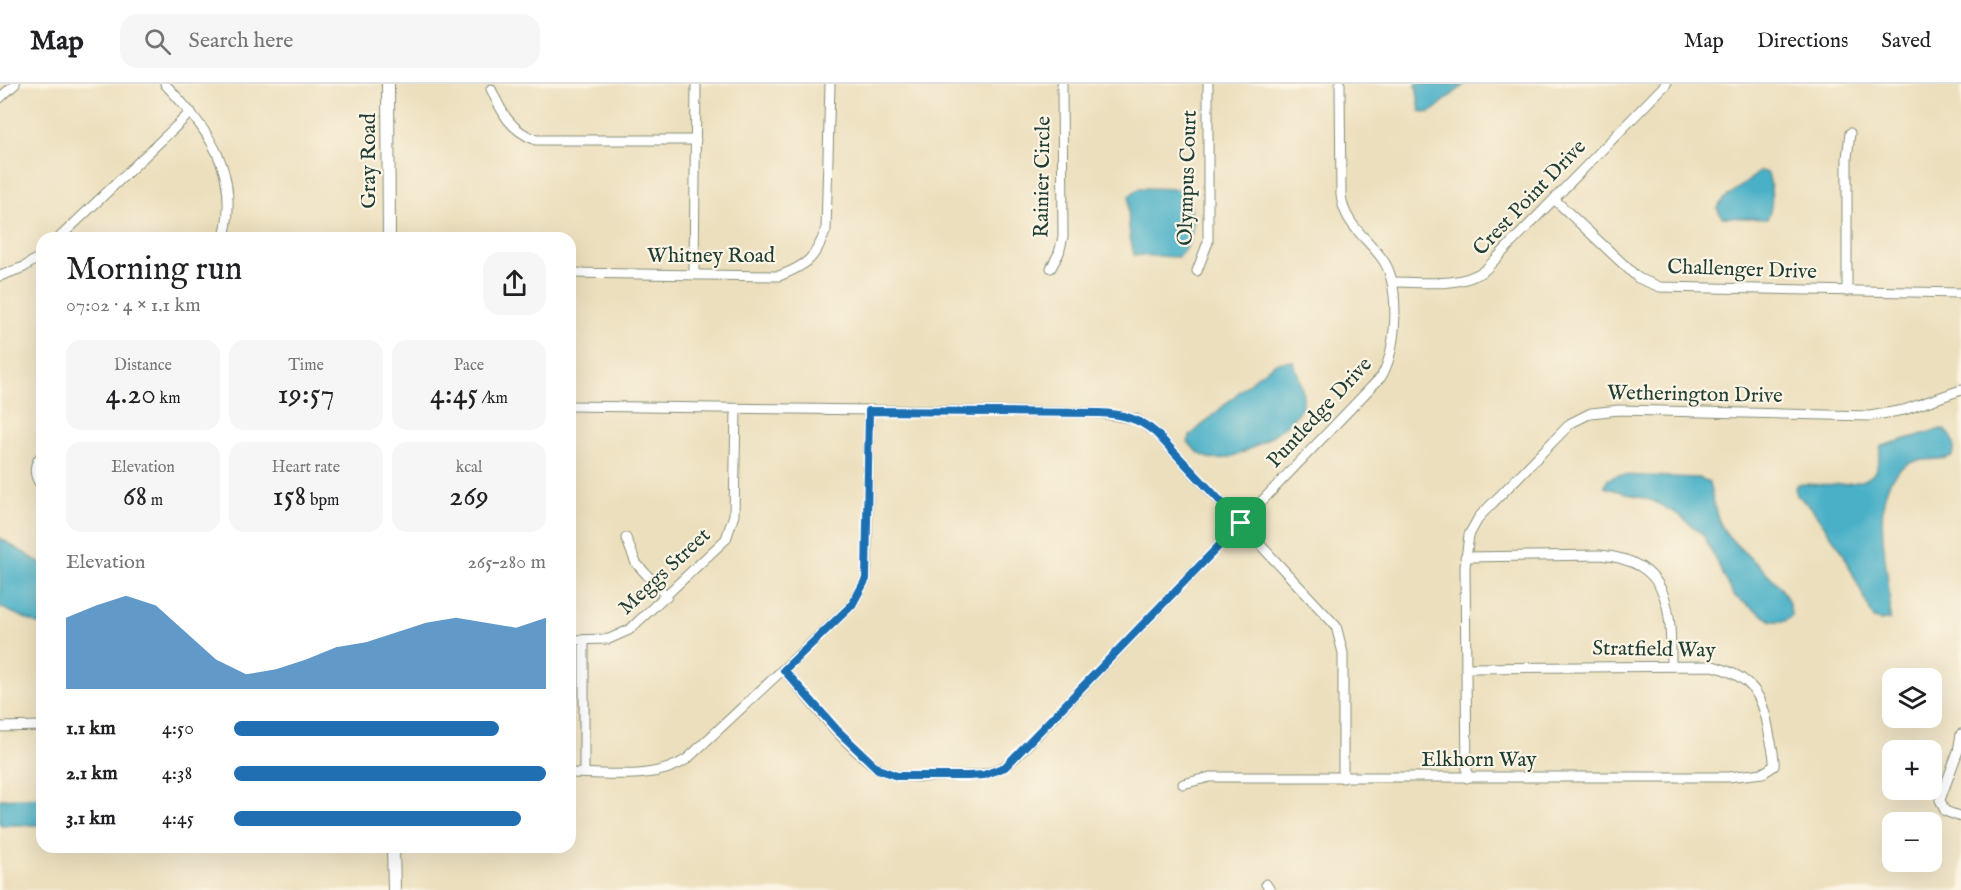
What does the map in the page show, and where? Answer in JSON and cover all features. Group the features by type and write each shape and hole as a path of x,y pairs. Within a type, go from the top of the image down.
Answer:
{"street":[{"path":"0,98 15,84"},
{"path":"165,84 209,134 225,173 229,202 225,232"},
{"name":"Gray Road","path":"388,84 389,232"},
{"path":"694,274 696,84"},
{"name":"Whitney Road","path":"576,273 780,276 806,265 818,251 826,230 830,84"},
{"name":"Rainier Circle","path":"1051,268 1059,253 1063,237 1062,84"},
{"name":"Olympus Court","path":"1197,271 1208,242 1209,84"},
{"name":"Puntledge Drive","path":"784,670 837,730 878,769 897,776 968,776 997,772 1014,759 1241,523 1387,368 1393,350 1394,282 1385,262 1349,220 1341,195 1340,84"},
{"name":"Crest Point Drive","path":"1394,282 1457,282 1478,276 1556,200 1666,84"},
{"path":"491,89 503,117 519,132 536,140 696,140"},
{"path":"65,232 191,112"},
{"path":"1847,291 1847,158 1850,133"},
{"name":"Challenger Drive","path":"1556,200 1638,278 1652,285 1670,288 1961,293"},
{"path":"0,276 24,267 36,259"},
{"name":"Wetherington Drive","path":"1467,778 1465,556 1469,535 1479,517 1566,427 1591,413 1619,410 1870,416 1904,411 1961,390"},
{"path":"576,406 1099,413 1127,416 1144,423 1330,618 1340,636 1342,653 1343,778"},
{"name":"Meggs Street","path":"576,640 609,639 623,634 667,597 720,546 730,530 735,507 736,409"},
{"path":"576,773 660,772 674,768 784,670 852,605 866,579 869,411"},
{"path":"626,538 636,563 667,597"},
{"path":"1465,556 1600,555 1620,557 1636,563 1657,582 1667,601 1671,625 1671,666"},
{"path":"584,640 584,773"},
{"name":"Stratfield Way","path":"1466,668 1713,666 1727,670 1751,684 1764,709 1774,766"},
{"path":"0,727 36,726"},
{"path":"1961,734 1958,751 1940,800 1945,811 1961,817"},
{"name":"Elkhorn Way","path":"1183,784 1210,777 1728,777 1763,773 1774,766"},
{"path":"393,853 394,890"}],"water":[{"path":"1416,84 1465,84 1430,113 1420,111"},
{"path":"1761,171 1768,173 1771,190 1771,208 1767,219 1722,217 1717,208 1724,199"},
{"path":"1140,188 1182,189 1187,197 1192,215 1191,234 1189,242 1178,257 1134,255 1129,226 1129,196"},
{"path":"1293,361 1302,386 1303,402 1291,421 1279,431 1251,449 1224,459 1206,457 1188,442 1191,435 1257,376 1276,363"},
{"path":"1941,429 1953,440 1952,456 1907,464 1893,476 1886,493 1882,513 1890,619 1880,621 1874,619 1842,551 1811,507 1797,495 1795,488 1798,484 1837,484 1867,478 1876,468 1881,446"},
{"path":"1618,475 1699,478 1708,481 1716,512 1724,530 1783,592 1789,603 1791,616 1785,621 1772,621 1734,596 1703,535 1679,515 1653,501 1604,487 1608,479"},
{"path":"0,538 36,560 36,623 0,607"},
{"path":"36,797 36,825 0,825 0,799"}],"route":[{"path":"869,411 1099,413 1127,416 1144,423 1156,433 1241,523 1014,759 997,772 968,776 897,776 878,769 869,763 837,730 784,670 852,605 866,579 869,411"}]}
